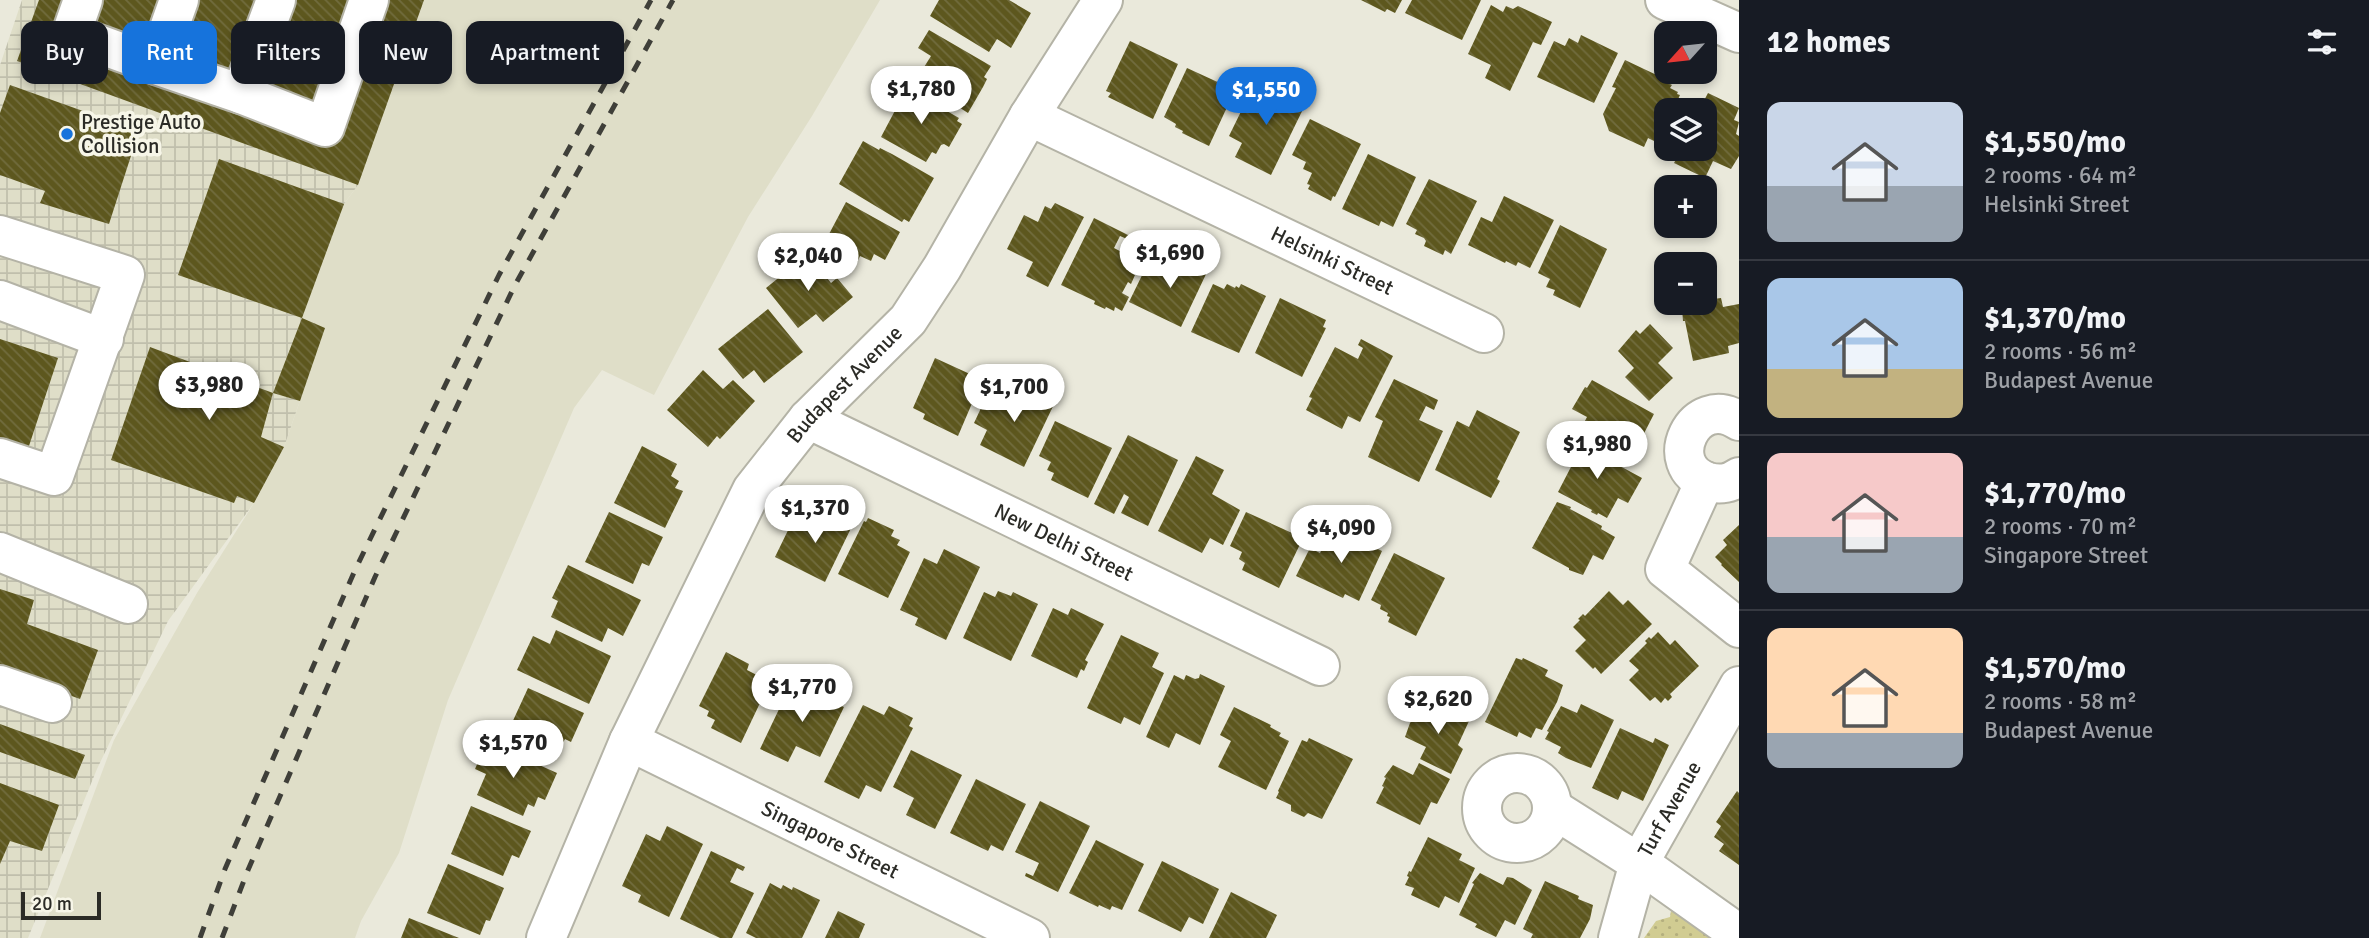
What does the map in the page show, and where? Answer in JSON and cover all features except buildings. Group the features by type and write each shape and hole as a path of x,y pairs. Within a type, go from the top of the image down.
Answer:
{"street":[{"path":"83,0 71,34 122,53"},
{"path":"172,21 179,0"},
{"path":"241,94 276,0"},
{"path":"212,84 325,127 369,0"},
{"name":"Budapest Avenue","path":"546,938 629,741 752,489 808,419 908,320 942,268 1029,116 1103,0"},
{"path":"1665,0 1739,33"},
{"name":"Helsinki Street","path":"1029,116 1484,333"},
{"path":"0,235 125,275 54,476 0,458"},
{"path":"0,300 104,338"},
{"path":"1739,421 1719,414 1706,417 1694,424 1686,435 1686,462 1694,474 1722,479 1665,569 1739,628"},
{"name":"New Delhi Street","path":"808,419 1320,666"},
{"path":"0,552 128,604"},
{"path":"0,685 52,704"},
{"name":"Turf Avenue","path":"1618,938 1639,863 1739,686"},
{"name":"Singapore Street","path":"629,741 1030,938"},
{"path":"1552,808 1639,863 1739,934"}],"shaded area":[{"path":"22,0 424,0 417,21 359,21 359,84 394,84 358,185 344,204 302,317 325,328 284,447 254,503 168,621 97,769 28,938 0,938 0,65"},
{"path":"424,0 880,0 812,116 748,217 654,395 602,370 574,408 448,700 399,853 361,921 355,938 40,938 114,740 197,593 254,503 284,447 325,328 302,318 344,204 358,185 394,84 452,84 452,21 417,21"},
{"path":"1671,911 1716,938 1644,938 1656,921 1670,917"}],"railway":[{"path":"200,938 225,869 355,570 499,275 651,0"},
{"path":"222,938 248,870 375,577 515,285 673,0"}],"place":[{"name":"Prestige Auto Collision","path":"67,134"}]}
